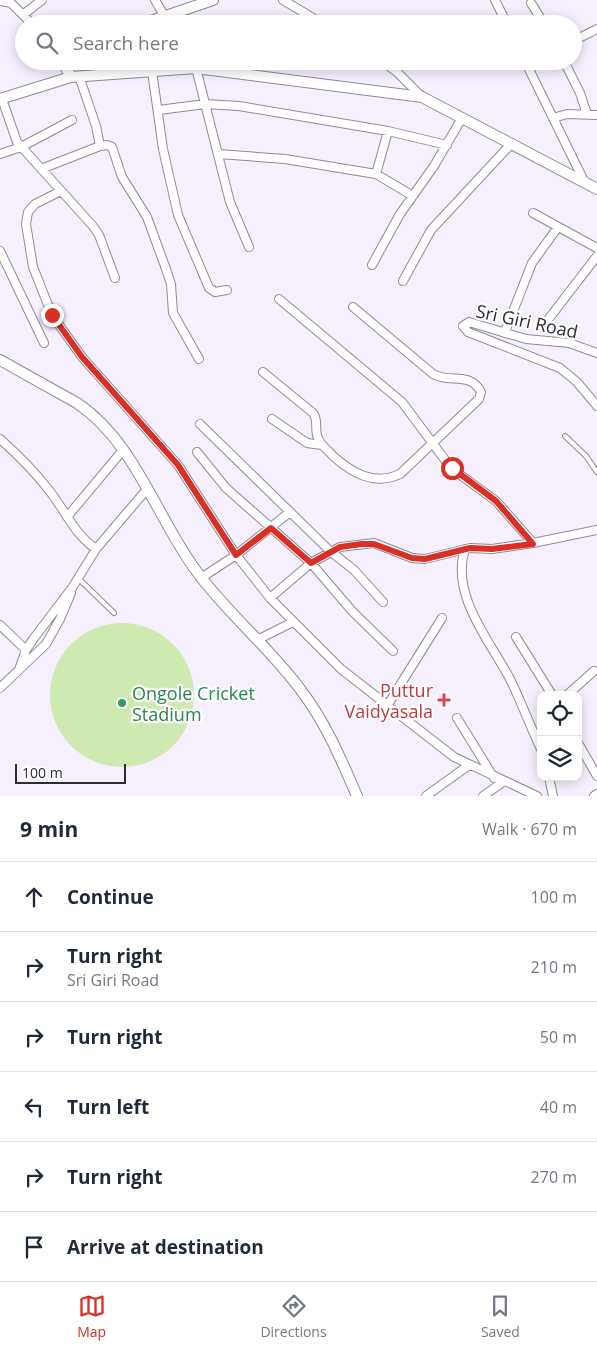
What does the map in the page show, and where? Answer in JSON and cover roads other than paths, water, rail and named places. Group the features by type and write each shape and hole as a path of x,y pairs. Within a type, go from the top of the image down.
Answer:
{"street":[{"path":"0,1 11,3 24,14 42,0"},
{"path":"155,0 163,15"},
{"path":"178,15 213,0"},
{"path":"284,0 308,15"},
{"path":"495,0 502,15"},
{"path":"531,3 538,15"},
{"path":"582,36 597,29"},
{"path":"69,70 75,77 96,126 100,146"},
{"path":"115,278 96,230 21,147 1,99 75,77 159,70"},
{"path":"195,70 219,154 230,202 249,247"},
{"path":"230,70 422,97"},
{"path":"394,70 422,97 597,189"},
{"path":"532,70 584,181"},
{"path":"568,70 580,93 587,114"},
{"path":"152,71 163,149 182,227 209,288 215,292 227,290"},
{"path":"159,110 205,104 239,106 388,131 447,145"},
{"path":"553,118 567,114 597,115"},
{"path":"372,265 400,214 447,145 462,118"},
{"path":"0,154 21,147 72,120"},
{"path":"376,174 388,131"},
{"path":"403,281 431,230 512,143"},
{"path":"41,168 100,146 107,145 112,147 122,177 147,217 169,279 173,313 199,359"},
{"path":"219,154 285,159 376,174 413,196"},
{"path":"61,191 35,204 28,212 26,224 33,267 52,315 82,357 178,465 236,555 270,598 341,669 454,758 494,778 537,796"},
{"path":"534,213 597,248"},
{"path":"505,332 532,263 558,227"},
{"path":"0,251 3,262 44,342"},
{"path":"547,321 597,256"},
{"path":"279,299 402,402 452,468 496,501 533,544"},
{"path":"263,372 313,412 316,416 317,437 322,445 347,468 358,475 391,478 410,466 432,442 479,399 481,392 478,386 469,379 439,378 352,307"},
{"name":"Sri Giri Road","path":"597,353 570,343 526,339 469,322 463,326 468,332 560,368 577,382 597,406"},
{"path":"0,360 88,410 123,450 148,488 171,536 201,578 300,689 333,740 357,796"},
{"path":"272,420 307,444 322,445"},
{"path":"200,424 330,552 354,570 383,602"},
{"path":"0,439 32,469 79,535 96,549"},
{"path":"67,517 123,450"},
{"path":"197,452 226,488 311,563 352,610 393,651"},
{"path":"20,668 26,650 72,588 96,549 148,488"},
{"path":"201,578 236,555 290,512"},
{"path":"270,598 311,563 330,552 350,545 374,544 412,558 425,559 465,549 492,549 533,544 597,530"},
{"path":"465,549 462,577 469,603 486,639 511,681 537,739"},
{"path":"0,688 46,644 66,607 72,588"},
{"path":"388,706 418,660 442,618"},
{"path":"257,640 293,622"},
{"path":"0,625 26,650"},
{"path":"516,637 550,691"},
{"path":"572,691 594,671"},
{"path":"0,673 7,680"},
{"path":"458,718 494,778"},
{"path":"582,750 597,776"},
{"path":"426,796 469,765"},
{"path":"550,781 553,796"},
{"path":"483,796 503,782"}],"lane":[{"path":"565,436 586,456 597,472"},
{"path":"78,578 114,613"}],"place":[{"name":"Puttur Vaidyasala","path":"444,700"},
{"name":"Ongole Cricket Stadium","path":"122,703"}]}
